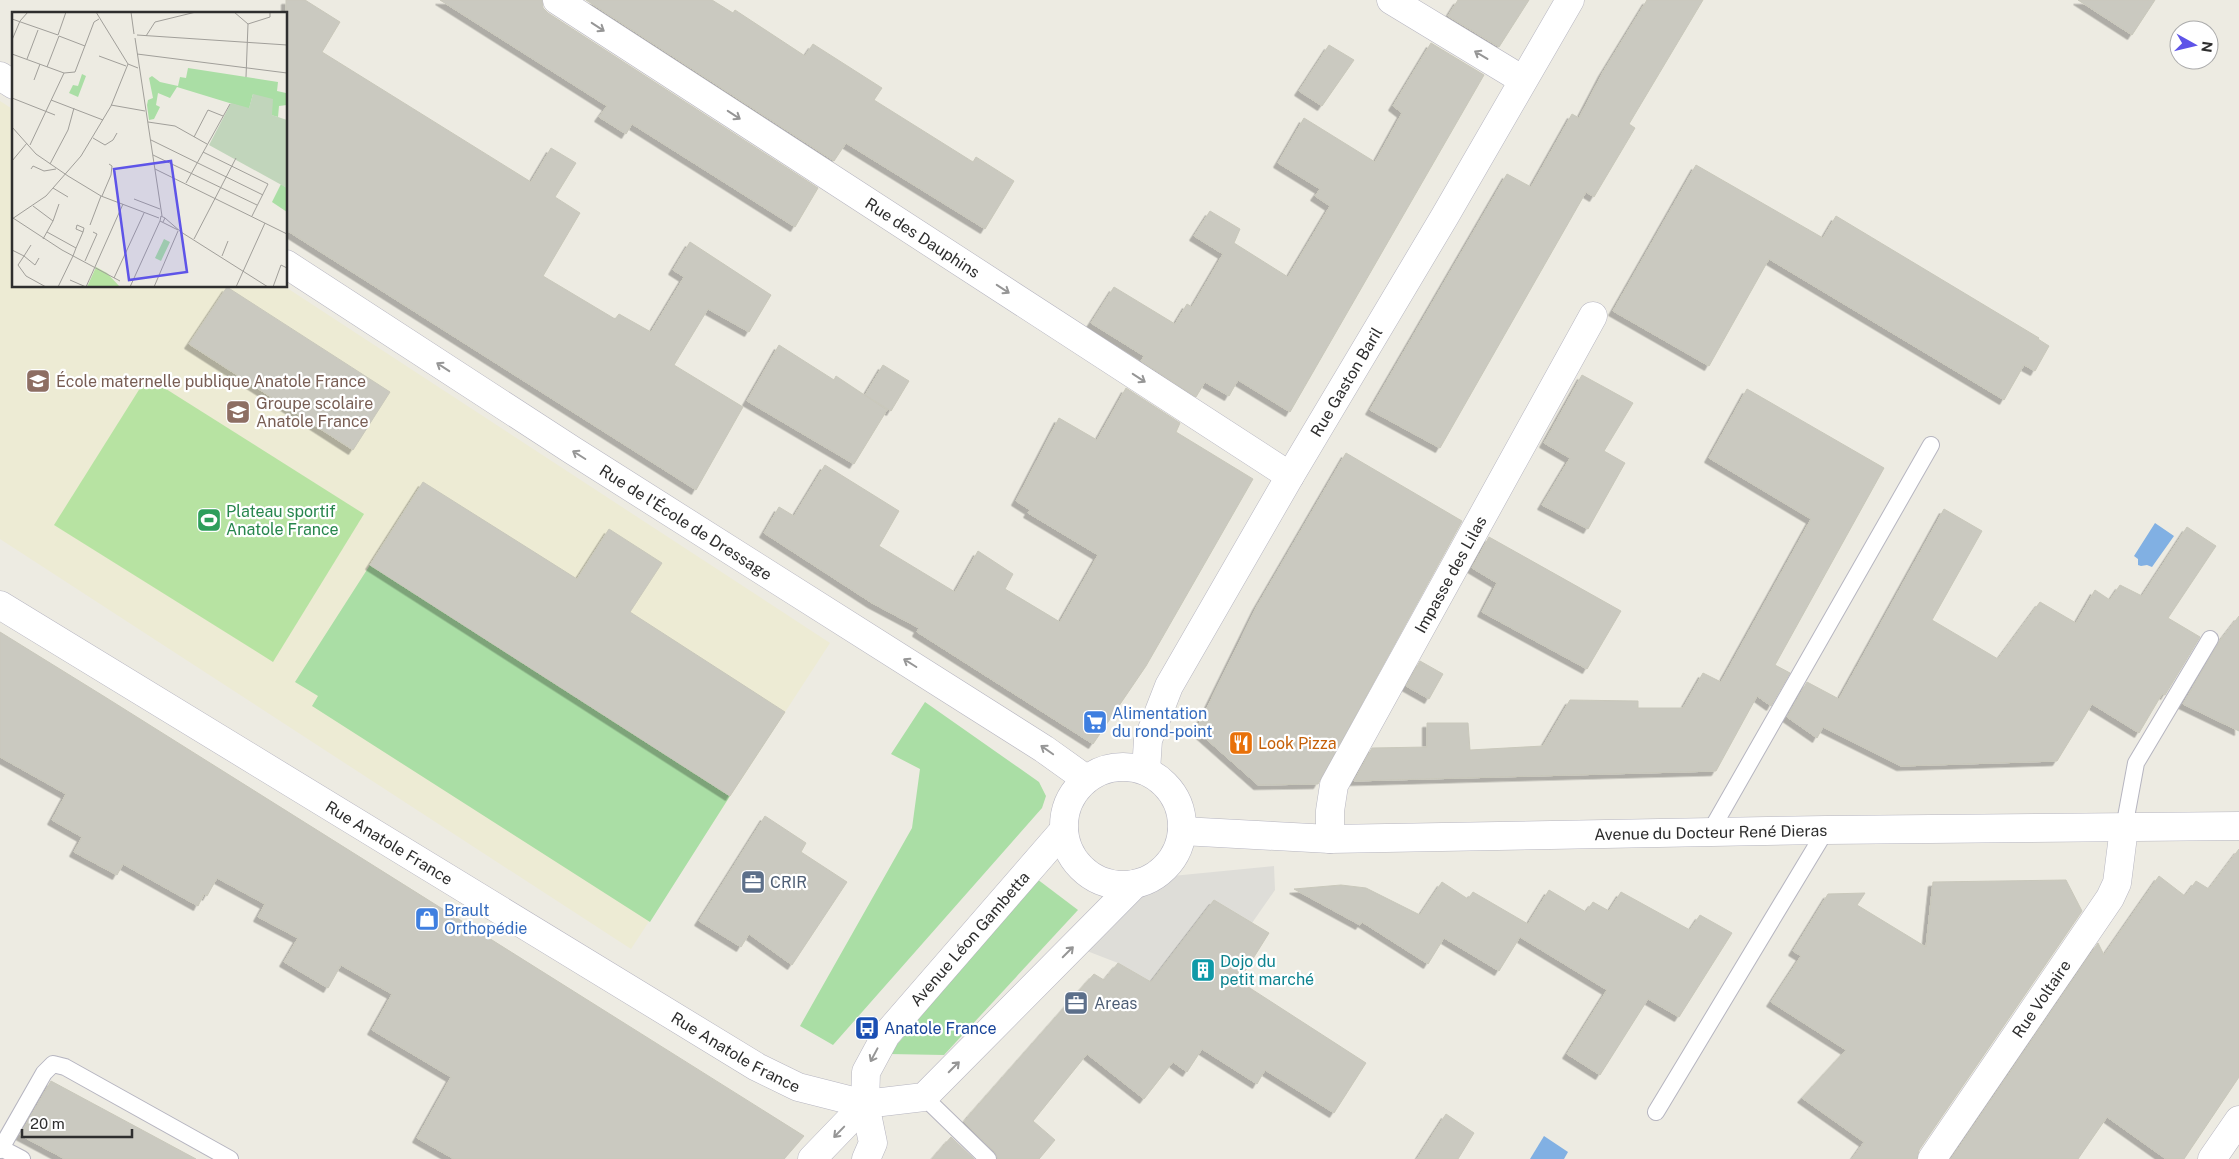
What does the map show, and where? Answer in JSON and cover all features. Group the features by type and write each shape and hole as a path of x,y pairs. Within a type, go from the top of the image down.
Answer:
{"street":[{"name":"Rue des Dauphins","path":"557,0 1290,476"},
{"path":"1391,0 1523,80"},
{"name":"Rue Gaston Baril","path":"1146,771 1148,740 1169,686 1290,476 1570,0"},
{"path":"0,76 12,85"},
{"name":"Rue de l'École de Dressage","path":"288,265 572,450 1044,748 1086,779"},
{"name":"Impasse des Lilas","path":"1330,839 1330,811 1334,785 1593,316"},
{"name":"Rue Anatole France","path":"0,605 757,1067 798,1087 866,1104"},
{"path":"1126,766 1146,771 1156,777 1171,792 1180,811 1182,831 1179,844 1170,863 1154,877 1135,884 1108,884 1089,875 1080,868 1068,851 1063,831 1064,814 1072,795 1086,779 1106,769 1126,766"},
{"name":"Avenue du Docteur René Dieras","path":"1182,831 1330,839 1826,830 2239,826"},
{"name":"Rue Voltaire","path":"1932,1159 2110,898 2117,883 2124,828"},
{"name":"Avenue Léon Gambetta","path":"866,1159 873,1143 866,1104 866,1072 886,1036 1063,831"},
{"path":"812,1159 866,1104 924,1097 1135,884"},
{"path":"2212,1159 2239,1120"}],"lane":[{"path":"1710,832 1931,445"},
{"path":"2124,828 2136,763 2210,639"},
{"path":"1656,1112 1826,830"},
{"path":"22,1159 1,1149 44,1073 53,1064 65,1067 230,1159"},
{"path":"924,1097 988,1159"}],"shaded area":[{"name":"Groupe scolaire Anatole France","path":"0,101 12,109 12,288 287,288 830,643 631,949 0,539"},
{"path":"1274,866 1275,890 1252,923 1151,982 1118,963 1087,951 1134,897 1162,877"}],"green space":[{"name":"Plateau sportif Anatole France","path":"147,377 364,514 273,662 54,525"},
{"path":"370,565 730,796 650,922 312,706 318,696 295,682"},
{"path":"925,702 1039,782 1046,796 1042,808 833,1045 800,1026 912,828 920,769 891,754"},
{"path":"1037,879 1078,910 944,1055 889,1054"}],"water":[{"path":"2155,523 2174,536 2152,567 2138,565 2138,559 2134,556"},
{"path":"1544,1136 1568,1152 1564,1159 1530,1159"}],"building":[{"path":"286,0 305,0 340,22 322,52 531,182 551,148 576,163 555,197 580,213 543,276 615,319 619,314 651,332 684,277 673,270 690,242 771,295 749,332 708,309 674,365 743,407 696,490 288,231 288,12 286,12"},
{"path":"440,0 542,0 543,8 548,13 818,188 795,227 632,124 626,134 599,117 607,106"},
{"path":"586,0 712,0 733,13 735,10 805,56 813,44 882,88 874,100 973,162 976,157 1014,181 985,229 846,143 834,161"},
{"path":"1458,0 1529,0 1499,47 1448,16"},
{"path":"1647,0 1703,0 1629,124 1635,128 1594,197 1586,192 1440,448 1370,410 1507,174 1531,187 1572,114 1579,118 1603,72"},
{"path":"2078,0 2155,0 2132,35"},
{"path":"1431,43 1484,75 1290,412 1238,380 1229,396 1205,382 1196,397 1141,361 1144,356 1091,323 1114,287 1175,324 1187,304 1192,307 1223,254 1194,236 1210,211 1240,229 1234,243 1288,277 1330,206 1315,196 1320,189 1278,163 1304,118 1375,162 1402,113 1393,106"},
{"path":"1329,45 1354,60 1322,106 1299,91"},
{"path":"1696,165 1823,238 1836,216 2039,338 2049,346 2035,371 2024,365 2004,400 1769,259 1709,366 1613,311"},
{"path":"226,288 229,288 390,392 353,450 189,344"},
{"path":"779,345 834,380 836,376 887,410 854,464 747,401"},
{"path":"883,365 909,381 891,411 865,395"},
{"path":"1582,375 1633,403 1604,451 1625,463 1588,529 1542,505 1570,458 1544,443"},
{"path":"1126,388 1180,423 1176,432 1253,479 1146,666 1093,744 917,632 919,628 872,603 764,533 779,507 794,516 825,465 899,511 879,546 955,592 978,551 1013,574 1005,589 1060,622 1098,555 1028,513 1030,510 1016,501 1059,418 1097,440"},
{"path":"1747,389 1884,468 1775,665 1790,673 1771,706 1757,696 1716,771 1354,781 1372,748 1427,747 1427,723 1468,723 1470,750 1543,746 1570,700 1638,701 1638,708 1683,708 1703,673 1721,682 1811,519 1709,458"},
{"path":"1346,453 1462,521 1318,784 1258,785 1196,730 1257,606"},
{"path":"423,482 577,579 609,529 662,563 630,612 785,712 730,796 370,565"},
{"path":"1944,509 1982,531 1932,620 1998,659 2040,602 2076,623 2095,590 2110,600 2120,585 2142,596 2187,527 2216,546 2168,618 2200,637 2165,695 2162,694 2139,733 2092,704 2057,761 1901,766 1823,727 1817,738 1787,717 1807,682 1839,699"},
{"path":"1489,537 1621,611 1587,669 1482,612 1497,583 1472,568"},
{"path":"2239,616 2239,731 2183,704 2219,642"},
{"path":"0,632 804,1136 784,1159 454,1159 417,1138 451,1077 372,1030 392,994 341,965 328,988 284,962 298,938 258,917 265,904 217,878 207,896 204,894 198,906 123,864 117,875 74,852 82,837 52,820 66,794 0,757"},
{"path":"1420,661 1443,674 1429,699 1406,686"},
{"path":"765,816 806,843 801,852 847,882 792,965 749,934 741,947 699,921"},
{"path":"2239,849 2239,1077 2184,1159 2166,1159 2107,1117 2078,1159 1951,1159 2098,943 2104,955 2159,876 2185,896 2196,881 2209,889"},
{"path":"2066,880 2082,911 1919,1150 1917,1159 1852,1159 1864,1142 1802,1098 1846,1050 1771,1002 1801,956 1793,951 1828,894 1865,893 1857,905 1926,947 1933,882"},
{"path":"1442,882 1468,899 1473,892 1528,924 1549,890 1586,912 1593,902 1609,911 1621,892 1690,930 1700,915 1732,933 1679,1017 1648,999 1600,1075 1567,1054 1607,990 1520,937 1499,971 1444,938 1428,964 1362,922 1360,925 1294,889 1341,885 1366,888 1420,915"},
{"path":"1214,900 1269,933 1239,981 1366,1063 1334,1113 1265,1070 1257,1084 1202,1049 1187,1072 1173,1062 1144,1099 1087,1054 1033,1121 1055,1140 1039,1159 998,1159 995,1152 964,1122 972,1112 1094,974 1104,980 1118,963 1151,982"},
{"path":"51,1081 196,1159 65,1159 20,1135"},
{"path":"1446,1114 1474,1133 1458,1159 1417,1159"},
{"path":"951,1137 974,1159 932,1159"}],"place":[{"name":"École maternelle publique Anatole France","path":"38,381"},
{"name":"Groupe scolaire Anatole France","path":"238,412"},
{"name":"Plateau sportif Anatole France","path":"209,520"},
{"name":"Alimentation du rond-point","path":"1095,722"},
{"name":"Look Pizza","path":"1241,743"},
{"name":"CRIR","path":"753,882"},
{"name":"Brault Orthopédie","path":"427,919"},
{"name":"Dojo du petit marché","path":"1203,970"},
{"name":"Areas","path":"1076,1003"},
{"name":"Anatole France","path":"867,1028"}]}
